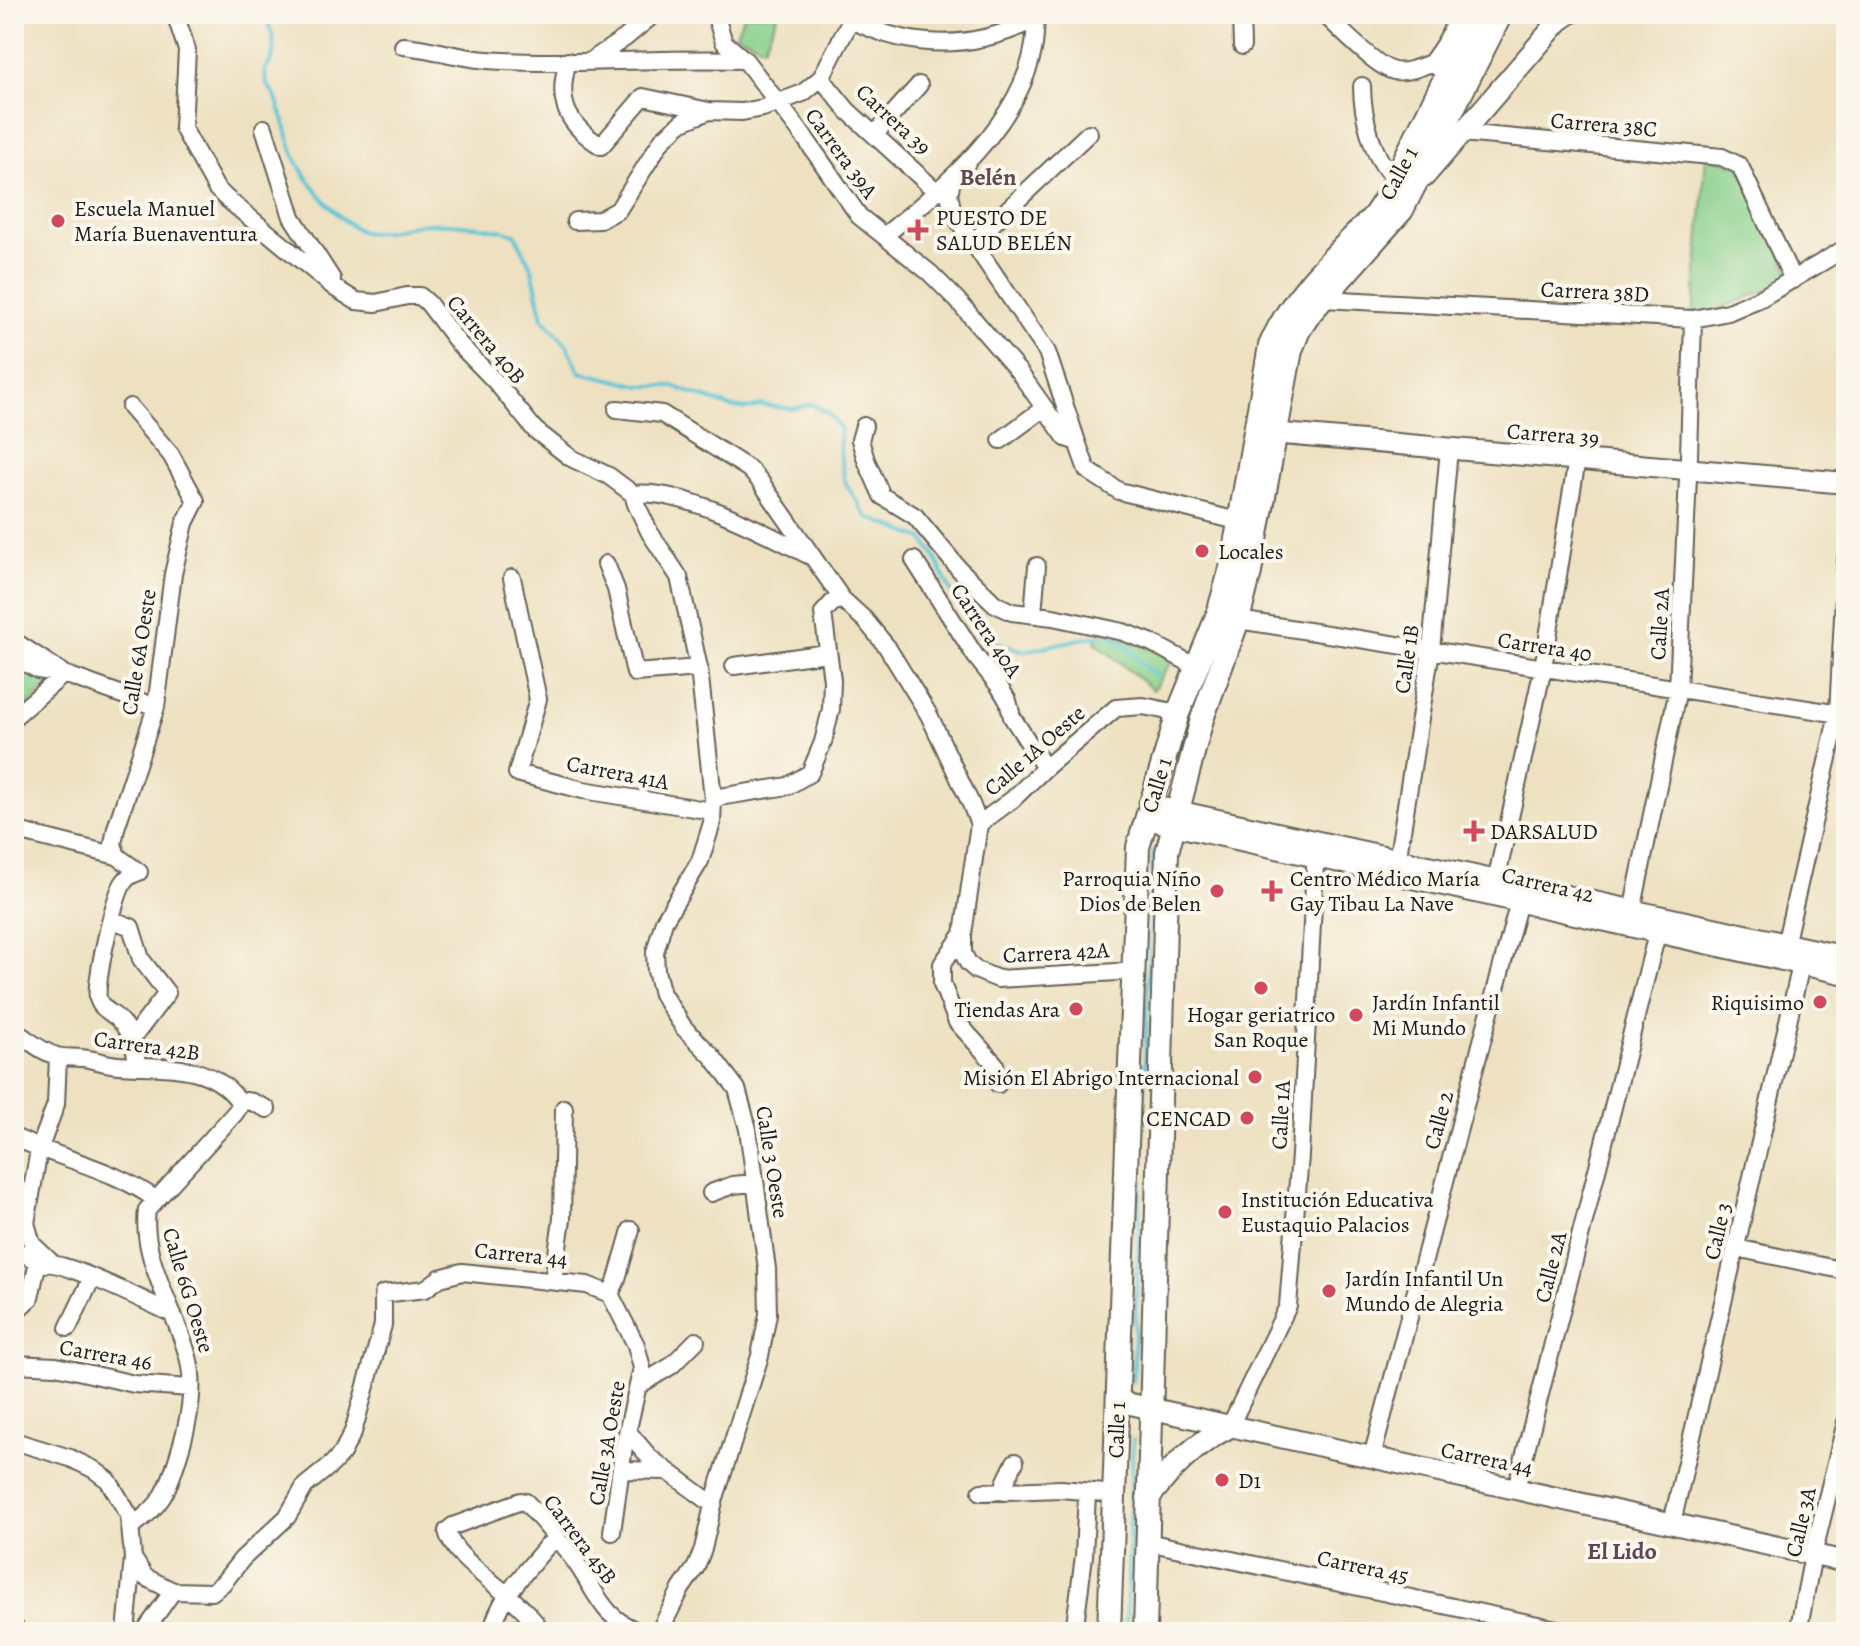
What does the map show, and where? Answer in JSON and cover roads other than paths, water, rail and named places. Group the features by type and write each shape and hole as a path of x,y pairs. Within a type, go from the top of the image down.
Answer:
{"main road":[{"name":"Calle 1","path":"1109,1632 1138,847 1178,713 1217,617 1241,522 1299,330 1389,226 1406,182 1440,68 1477,14"},
{"name":"Calle 1","path":"1145,1632 1167,852 1202,719 1238,620 1261,523 1270,346 1281,320 1296,300 1406,182 1501,14"},
{"path":"1148,1498 1176,1464 1211,1436 1230,1426"}],"street":[{"name":"Carrera 40B","path":"175,14 187,50 183,128 216,188 335,288 356,301 376,303 420,296 535,430 571,458 609,476 633,494 647,492 667,495 719,513 810,556"},
{"path":"592,60 654,14"},
{"name":"Carrera 39A","path":"715,14 724,42 745,60 805,138 859,216 930,273 957,300 1019,372 1066,438 1077,442 1087,470 1119,491 1241,522"},
{"path":"1241,14 1242,46"},
{"path":"1324,14 1355,44 1391,71 1440,68 1444,46 1456,14"},
{"path":"1362,86 1367,125 1375,147 1387,171 1406,182 1462,133 1562,16"},
{"path":"568,61 562,81 567,110 584,135 601,146 643,97 709,111 742,112 803,93 821,78 853,17 891,37 933,44 955,44 997,36 1035,17"},
{"path":"884,236 937,192 984,144 1016,95 1031,65 1035,17"},
{"path":"403,46 490,60 745,60"},
{"name":"Carrera 39","path":"821,78 848,111 937,192"},
{"path":"875,134 919,85"},
{"path":"575,221 600,220 618,210 662,140 682,122 709,111"},
{"path":"264,128 292,217 335,288"},
{"path":"973,242 1089,133"},
{"name":"Carrera 38C","path":"1462,133 1722,157 1740,166 1793,280"},
{"path":"953,177 949,194 953,213 1047,352 1077,442"},
{"name":"Carrera 38D","path":"1324,299 1693,319 1728,312 1793,280 1846,248"},
{"name":"Calle 2A","path":"1631,918 1678,689 1693,319"},
{"path":"1001,440 1044,408"},
{"name":"Carrera 40B","path":"617,409 662,414 749,469 760,481 842,599 865,620 887,647 929,715 979,824"},
{"name":"Calle 6A Oeste","path":"117,856 113,844 116,828 156,707 173,574 185,523 196,501 171,455 136,413"},
{"path":"864,426 860,440 882,496 915,516 959,569 995,604 1012,612 1123,632 1150,642 1197,667"},
{"name":"Carrera 39","path":"1267,432 1846,483"},
{"name":"Calle 1B","path":"1397,867 1431,650 1449,449"},
{"path":"1494,888 1543,668 1577,459"},
{"name":"Calle 3 Oeste","path":"633,494 650,533 679,577 699,668 713,804 712,823 700,861 664,921 655,952 656,971 662,994 684,1028 712,1056 737,1089 748,1129 767,1269 768,1314 760,1356 714,1501 703,1549 659,1632"},
{"name":"Calle 3","path":"1672,1523 1736,1248 1842,715 1846,559"},
{"name":"Carrera 40A","path":"914,560 976,657 999,686 1008,701 1012,717 1045,768"},
{"path":"606,564 616,589 635,673 699,668"},
{"path":"1033,614 1037,566"},
{"name":"Carrera 41A","path":"512,578 538,699 517,773 583,790 713,804 788,786 810,773 823,742 831,709 832,680 823,613 832,603 842,599"},
{"name":"Carrera 40","path":"1238,620 1842,715"},
{"path":"14,641 64,674"},
{"path":"734,666 827,653"},
{"path":"14,657 38,670 64,674 156,707"},
{"path":"14,717 64,674"},
{"name":"Calle 1A Oeste","path":"963,934 979,824 1013,799 1116,708 1143,706 1178,713"},
{"name":"Carrera 42","path":"1148,812 1793,954 1846,974"},
{"path":"14,830 117,856 139,872 124,880 117,894 98,994 103,1008 119,1019 131,1040 137,1066"},
{"name":"Calle 1A","path":"1230,1426 1288,1306 1300,1155 1316,849"},
{"name":"Calle 2","path":"1372,1457 1521,894"},
{"path":"111,919 131,927 141,959 167,993 131,1040"},
{"name":"Calle 2A","path":"1516,1489 1659,924"},
{"path":"963,934 942,964 942,984 957,1022 995,1064 998,1084"},
{"name":"Carrera 42A","path":"963,934 963,953 968,963 976,970 998,979 1134,971"},
{"name":"Carrera 42","path":"1793,954 1846,957"},
{"name":"Carrera 42B","path":"14,1031 52,1054 112,1064 196,1071 220,1084 238,1100 267,1109"},
{"path":"44,1261 32,1244 26,1223 39,1150 56,1104 52,1054"},
{"name":"Calle 6G Oeste","path":"132,1526 160,1505 183,1441 190,1388 189,1360 165,1298 145,1224 147,1210 235,1113 239,1107 238,1100"},
{"path":"553,1281 562,1219 564,1108"},
{"path":"14,1137 39,1150 133,1182 155,1199"},
{"path":"711,1193 733,1185 753,1183"},
{"path":"610,1294 631,1230"},
{"path":"1736,1248 1846,1271"},
{"path":"14,1250 92,1278 173,1314"},
{"path":"16,1312 30,1298 44,1261"},
{"name":"Carrera 44","path":"173,1591 212,1592 287,1517 305,1486 342,1453 353,1432 383,1325 383,1294 425,1289 440,1278 462,1272 587,1285 610,1294"},
{"path":"68,1328 92,1278"},
{"name":"Calle 3A Oeste","path":"610,1294 641,1358 612,1532"},
{"path":"638,1386 671,1366 696,1341"},
{"name":"Carrera 46","path":"14,1364 56,1366 134,1384 190,1388"},
{"name":"Carrera 44","path":"1117,1401 1846,1562"},
{"name":"Calle 3A","path":"1798,1632 1813,1555 1846,1422"},
{"path":"629,1433 666,1471 707,1500 714,1501"},
{"path":"14,1441 70,1458 93,1469 108,1480 129,1515 133,1558 126,1632"},
{"path":"1005,1492 1005,1483 1015,1462"},
{"path":"621,1470 666,1471"},
{"path":"981,1492 1061,1489 1115,1494"},
{"path":"1074,1632 1084,1556 1087,1493"},
{"name":"Carrera 45B","path":"508,1595 467,1561 447,1531 453,1526 524,1501 575,1562 605,1610 620,1624 640,1632"},
{"path":"492,1632 494,1617 508,1595 547,1546 556,1540"},
{"name":"Carrera 45","path":"1147,1542 1571,1632"},
{"path":"133,1558 145,1577 173,1591 144,1632"},
{"path":"508,1595 539,1628"},
{"path":"14,1626 17,1632"},
{"path":"502,1632 539,1628"}],"waterway":[{"path":"264,14 274,42 270,63 265,69 267,85 278,103 294,154 314,188 348,223 368,233 416,225 456,224 515,234 532,269 543,318 567,345 580,372 641,386 672,386 731,407 750,409 760,405 793,409 811,404 828,413 840,428 840,455 845,482 867,517 923,539 950,590 985,639 1025,651 1100,635"},
{"path":"1113,637 1157,675"},
{"path":"1133,1382 1153,850"},
{"path":"1126,1632 1133,1440"}],"place":[{"name":"Escuela Manuel María Buenaventura","path":"58,221"},
{"name":"PUESTO DE SALUD BELÉN","path":"918,230"},
{"name":"Locales","path":"1202,551"},
{"name":"DARSALUD","path":"1474,831"},
{"name":"Parroquia Niño Dios de Belen","path":"1217,891"},
{"name":"Centro Médico María Gay Tibau La Nave","path":"1272,891"},
{"name":"Hogar geriatrico San Roque","path":"1261,988"},
{"name":"Riquisimo","path":"1820,1002"},
{"name":"Tiendas Ara","path":"1076,1009"},
{"name":"Jardín Infantil Mi Mundo","path":"1356,1015"},
{"name":"Misión El Abrigo Internacional","path":"1255,1077"},
{"name":"CENCAD","path":"1247,1118"},
{"name":"Institución Educativa Eustaquio Palacios","path":"1225,1212"},
{"name":"Jardín Infantil Un Mundo de Alegria","path":"1329,1291"},
{"name":"D1","path":"1222,1480"}],"district":[{"name":"Belén","path":"988,177"},
{"name":"El Lido","path":"1622,1551"}]}
